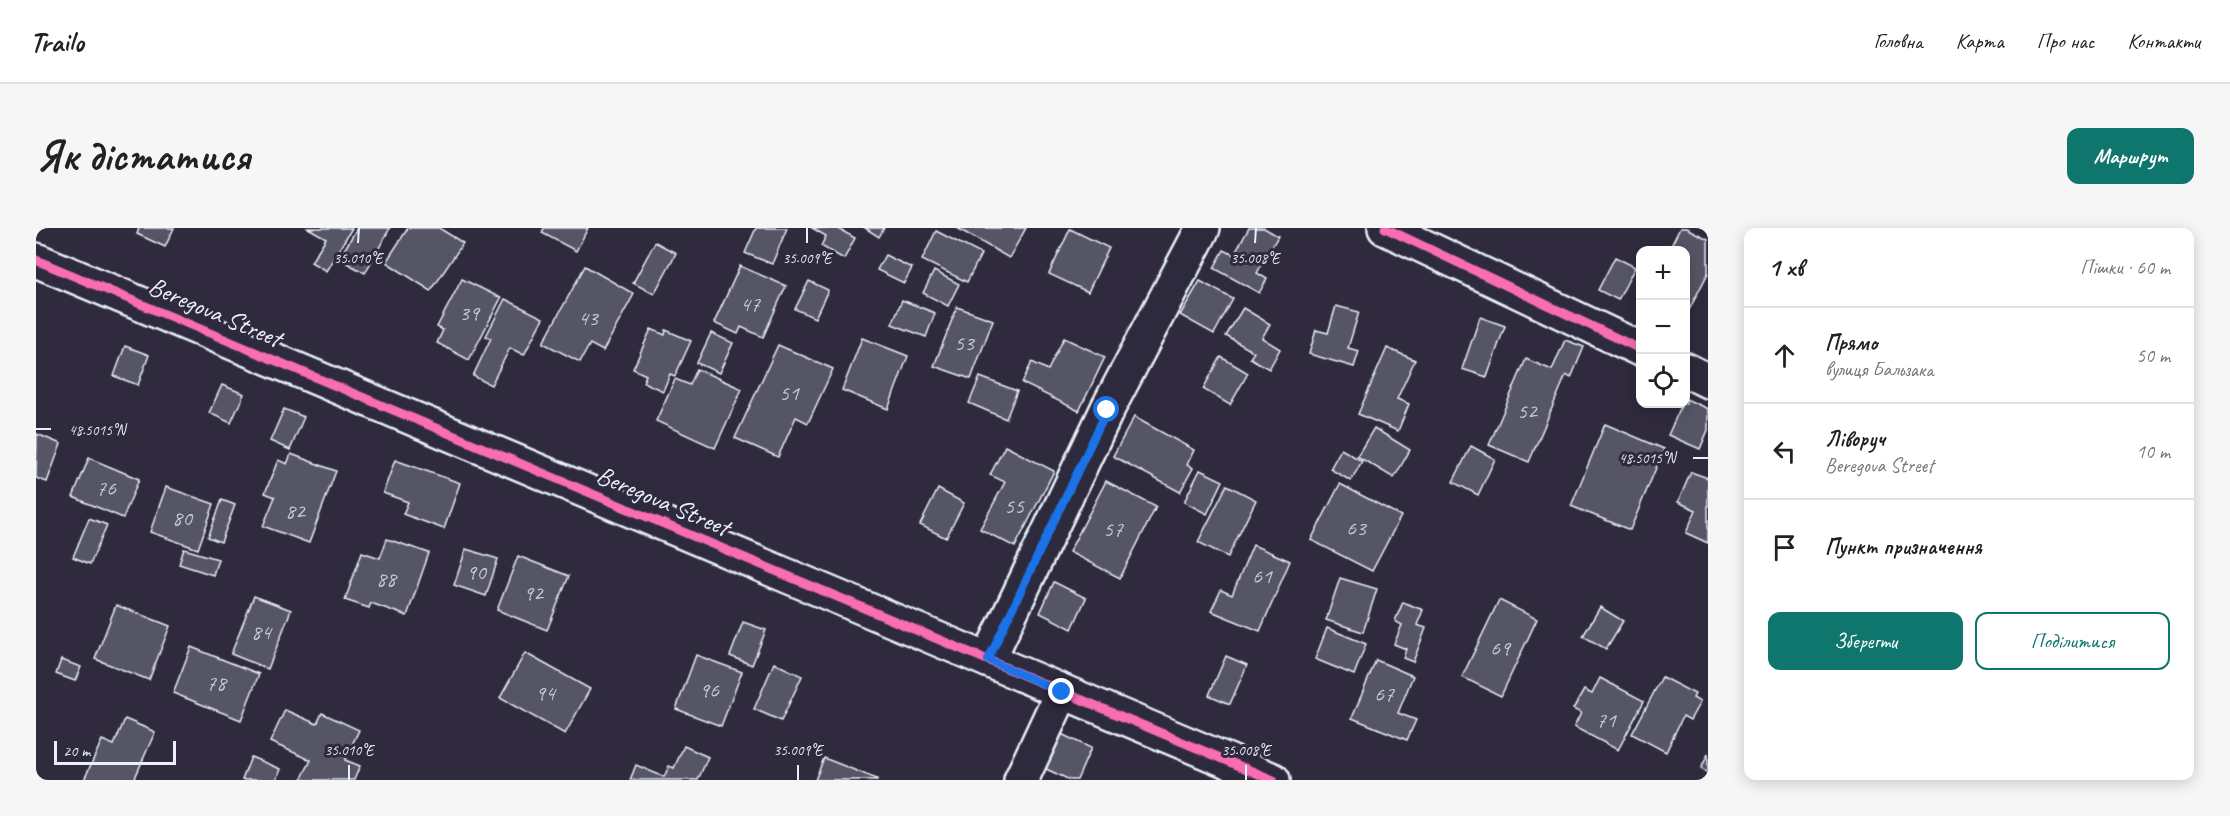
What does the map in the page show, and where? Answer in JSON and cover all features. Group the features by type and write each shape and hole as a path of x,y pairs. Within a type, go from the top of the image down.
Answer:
{"street":[{"path":"988,660 1107,410 1203,228"},
{"path":"1385,228 1636,347"},
{"name":"Beregova Street","path":"36,260 1274,780"},
{"path":"1690,372 1708,381"},
{"path":"1021,780 1062,692"}],"building":[{"path":"139,228 174,228 165,247 137,234"},
{"path":"308,228 352,228 326,271 311,262 326,238"},
{"path":"357,228 390,228 365,273 339,259"},
{"path":"408,228 439,228 463,243 431,291 386,262"},
{"path":"544,228 588,228 576,251 542,233"},
{"path":"756,228 787,228 772,264 745,253"},
{"path":"812,228 837,228 855,238 844,259 821,246 826,236"},
{"path":"865,228 884,228 879,237"},
{"path":"957,228 1026,228 1009,258"},
{"path":"1249,228 1264,228 1278,236 1257,273 1267,279 1259,293 1214,268 1224,250 1234,255"},
{"path":"1680,228 1686,228 1708,239 1708,273 1690,308 1690,246 1671,246"},
{"path":"1070,229 1109,248 1088,292 1049,274"},
{"path":"936,231 981,254 967,282 922,260"},
{"path":"655,242 676,253 654,294 633,283"},
{"path":"885,255 912,268 904,283 877,270"},
{"path":"1615,257 1635,267 1618,300 1598,290"},
{"path":"585,266 634,294 603,351 590,344 580,362 543,343"},
{"path":"740,266 786,286 763,337 741,327 738,334 714,323"},
{"path":"934,271 959,284 948,306 923,293"},
{"path":"462,279 501,298 469,360 437,343 443,330 437,327"},
{"path":"809,281 828,290 815,318 795,309"},
{"path":"1200,281 1233,299 1214,334 1180,315"},
{"path":"505,299 543,318 524,355 510,348 491,385 473,376 491,338 486,336"},
{"path":"902,300 935,313 926,337 892,324"},
{"path":"1336,306 1359,312 1348,348 1359,351 1354,367 1309,354 1316,330 1328,333"},
{"path":"957,307 993,320 971,379 934,366"},
{"path":"1243,308 1270,324 1262,338 1280,349 1269,369 1250,358 1254,352 1226,336"},
{"path":"1480,317 1505,326 1487,377 1462,369"},
{"path":"651,329 665,335 666,330 691,341 675,376 670,374 663,391 643,382 646,375 633,369"},
{"path":"711,333 733,343 719,373 697,363"},
{"path":"862,338 908,356 888,409 842,390"},
{"path":"1064,338 1105,357 1079,411 1022,383 1032,362 1048,370"},
{"path":"1565,340 1584,347 1571,378 1566,375 1529,462 1489,445 1526,359 1552,370"},
{"path":"778,345 833,369 808,423 796,417 778,457 735,438"},
{"path":"125,346 149,355 138,385 114,376"},
{"path":"1387,348 1415,360 1397,399 1409,404 1398,431 1358,414"},
{"path":"1221,357 1248,373 1230,405 1203,389"},
{"path":"697,369 742,389 715,448 656,421 675,379 690,385"},
{"path":"980,377 1017,391 1006,419 969,403"},
{"path":"222,385 244,394 231,423 209,413"},
{"path":"1690,401 1708,409 1708,430 1700,449 1668,435 1680,408 1690,408"},
{"path":"284,409 304,417 290,450 270,441"},
{"path":"1134,417 1194,450 1187,465 1193,468 1180,492 1113,456"},
{"path":"1605,424 1664,449 1630,530 1571,506"},
{"path":"1374,428 1410,450 1394,478 1357,456"},
{"path":"37,434 61,444 47,482 36,478"},
{"path":"1005,446 1054,471 1015,547 980,529 1005,482 990,475"},
{"path":"1471,446 1495,459 1478,495 1453,482"},
{"path":"1341,449 1362,461 1351,481 1330,469"},
{"path":"291,454 336,471 309,543 263,526 275,497 265,493 278,460 287,464"},
{"path":"89,458 139,479 123,518 73,497"},
{"path":"395,460 460,483 444,529 403,514 408,502 383,493"},
{"path":"1200,470 1223,481 1207,514 1184,502"},
{"path":"1691,472 1708,478 1708,543 1686,533 1696,510 1678,502"},
{"path":"1106,481 1156,507 1120,578 1069,552"},
{"path":"1340,484 1401,516 1372,571 1311,540"},
{"path":"1227,485 1256,500 1228,557 1198,542"},
{"path":"166,487 214,504 198,549 150,532"},
{"path":"938,489 964,503 946,538 920,525"},
{"path":"222,500 235,505 221,542 208,537"},
{"path":"89,518 107,525 90,564 73,557"},
{"path":"387,539 429,553 407,616 371,603 369,608 345,600 362,552 380,558"},
{"path":"1253,545 1290,561 1260,631 1211,611 1221,590 1232,595"},
{"path":"184,549 218,559 213,575 179,564"},
{"path":"466,549 498,559 486,596 454,585"},
{"path":"518,556 569,576 547,630 497,610"},
{"path":"1340,578 1377,589 1363,632 1326,620"},
{"path":"1054,582 1086,598 1072,629 1040,613"},
{"path":"254,596 291,610 268,669 231,654"},
{"path":"1499,600 1537,619 1501,696 1462,677"},
{"path":"1403,602 1423,610 1417,625 1426,628 1413,662 1403,658 1406,649 1394,644 1402,625 1395,621"},
{"path":"116,605 170,626 149,680 95,659"},
{"path":"1600,607 1623,621 1606,649 1583,636"},
{"path":"743,622 766,630 752,665 730,656"},
{"path":"1327,628 1366,644 1354,675 1315,659"},
{"path":"191,647 259,674 241,720 173,693"},
{"path":"525,653 590,689 565,734 500,698"},
{"path":"696,655 742,672 721,726 676,709"},
{"path":"1226,656 1247,665 1230,704 1209,695"},
{"path":"61,660 81,667 75,681 56,674"},
{"path":"1376,660 1413,676 1398,713 1416,720 1407,740 1352,718"},
{"path":"774,663 802,676 781,721 754,709"},
{"path":"1662,677 1695,694 1693,698 1700,702 1690,720 1683,716 1666,752 1632,734"},
{"path":"1600,678 1644,701 1618,750 1574,727 1581,713 1573,709 1584,690 1592,694"},
{"path":"285,710 317,724 322,713 359,730 345,760 360,766 354,780 307,780 302,778 311,760 270,742"},
{"path":"125,719 155,732 134,780 84,780 102,740 114,745"},
{"path":"1059,733 1091,748 1077,780 1070,780 1044,768"},
{"path":"684,746 708,757 698,780 630,780 636,765 664,777 669,766 674,768"},
{"path":"1708,754 1708,773 1701,769"},
{"path":"251,757 280,769 276,780 242,780"},
{"path":"824,758 877,779 877,780 815,780"}],"cycle path":[{"path":"1385,228 1636,347"},
{"path":"36,260 1273,780"}],"route":[{"path":"1062,692 988,660 1107,410"}]}
